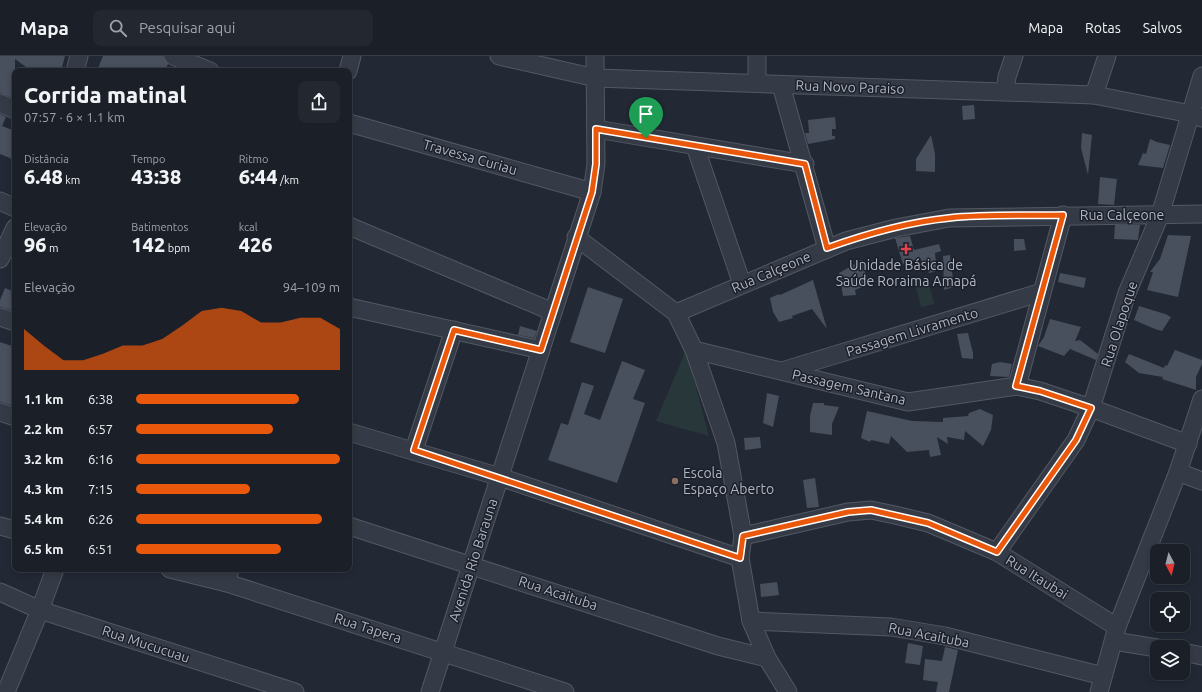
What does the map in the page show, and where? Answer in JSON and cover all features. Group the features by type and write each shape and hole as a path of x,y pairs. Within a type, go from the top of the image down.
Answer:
{"street":[{"path":"76,68 79,56"},
{"path":"173,56 203,68"},
{"path":"349,68 352,56"},
{"name":"Rua Novo Paraiso","path":"499,56 596,78 1094,95 1196,116"},
{"name":"Avenida Rio Barauna","path":"430,692 470,564 500,477 592,192 596,164 595,56"},
{"path":"757,56 757,84"},
{"path":"1005,91 1007,77 1014,56"},
{"path":"1094,95 1107,56"},
{"name":"Rua Olapoque","path":"997,552 1076,440 1091,408 1127,293 1160,215 1196,116 1202,76"},
{"path":"781,85 805,164 827,248"},
{"path":"0,103 12,109"},
{"name":"Travessa Curiau","path":"352,123 592,192"},
{"path":"596,129 805,164"},
{"path":"695,146 742,284"},
{"path":"0,201 12,207"},
{"name":"Rua Calçeone","path":"676,313 846,241 896,228 949,218 1202,214"},
{"path":"1016,386 1063,215"},
{"path":"352,227 554,312"},
{"path":"0,259 12,234"},
{"path":"576,238 676,313 694,350 726,443 743,536 740,558 751,621 767,658 788,692"},
{"name":"Passagem Livramento","path":"782,371 1042,292"},
{"path":"352,308 541,350"},
{"path":"0,317 12,321"},
{"path":"414,450 454,330"},
{"name":"Passagem Santana","path":"694,350 908,402 1016,386 1040,391 1091,408 1188,444"},
{"path":"1101,684 1116,634 1178,472 1202,399"},
{"path":"0,412 12,416"},
{"path":"352,433 414,450 500,477 740,558"},
{"path":"1178,472 1202,481"},
{"name":"Rua Itaubai","path":"743,536 848,512 871,510 928,523 997,552 1116,634"},
{"path":"0,526 12,529"},
{"name":"Rua Acaituba","path":"352,527 470,564 718,646 767,658"},
{"path":"6,692 54,572"},
{"name":"Rua Tapera","path":"195,572 229,576 443,652 565,692"},
{"name":"Rua Mucucuau","path":"0,592 40,610 294,692"},
{"name":"Rua Acaituba","path":"751,621 891,627 945,636 1101,684"},
{"path":"1116,634 1150,646"},
{"path":"1190,653 1202,656"}],"shaded area":[{"path":"927,276 934,304 921,307 914,279"},
{"path":"686,350 709,436 656,421"}],"building":[{"path":"0,56 65,56 62,68 29,68 15,59 15,68 12,68 12,98 0,93"},
{"path":"103,56 163,56 168,64 166,68 98,68"},
{"path":"974,105 975,119 963,120 962,106"},
{"path":"0,114 6,117 2,126 12,130 12,159 0,154"},
{"path":"835,117 836,129 832,129 832,136 835,136 835,139 808,144 805,133 809,133 808,120"},
{"path":"1082,133 1092,135 1088,175 1081,148"},
{"path":"931,135 935,154 935,172 916,171 916,159"},
{"path":"1150,139 1170,145 1163,168 1138,165 1143,153 1146,154"},
{"path":"1100,177 1117,179 1114,205 1098,204"},
{"path":"1115,225 1140,225 1138,240 1114,239"},
{"path":"1168,235 1191,236 1178,297 1147,290 1153,272 1150,272 1160,259"},
{"path":"910,236 914,250 939,244 941,251 935,253 937,271 929,273 920,258 903,264 895,238"},
{"path":"1014,239 1024,239 1026,250 1014,251"},
{"path":"950,255 954,287 944,290 943,256"},
{"path":"862,260 869,284 855,290 856,295 843,296 839,273"},
{"path":"1060,273 1086,278 1084,288 1058,282"},
{"path":"813,280 827,329 812,309 792,316 793,318 779,322 773,312 770,298"},
{"path":"588,287 623,299 605,353 570,342"},
{"path":"5,288 12,291 12,310 0,307 0,300"},
{"path":"1139,306 1171,317 1162,331 1134,320"},
{"path":"1050,319 1081,327 1075,341 1080,340 1098,354 1096,360 1070,349 1064,356 1038,346 1044,337"},
{"path":"520,326 537,331 534,338 518,335"},
{"path":"968,333 973,359 962,358 957,334"},
{"path":"0,342 12,346 12,405 0,402"},
{"path":"1175,350 1202,360 1202,364 1196,377 1196,390 1162,379 1163,377 1139,373 1125,362 1129,354 1164,368 1165,365 1167,366"},
{"path":"622,361 645,370 633,399 645,403 617,483 548,460 561,423 568,425 582,382 594,386 584,414 600,420"},
{"path":"1000,362 1012,364 1009,377 990,376 992,364"},
{"path":"767,393 779,396 773,427 763,423"},
{"path":"813,403 824,403 824,405 839,407 832,424 832,435 810,432 810,416"},
{"path":"980,409 993,415 991,430 983,446 965,431 964,440 947,437 948,444 937,437 941,455 930,457 929,450 907,452 891,436 889,444 871,440 870,442 861,438 867,411 912,421 943,422 943,418 968,416 969,413"},
{"path":"760,437 761,448 745,450 744,438"},
{"path":"815,478 819,507 807,508 803,480"},
{"path":"777,582 779,595 761,597 760,584"},
{"path":"908,643 923,646 920,665 905,663"},
{"path":"945,647 958,650 949,692 936,692 938,682 923,680 925,659 942,661"}],"place":[{"name":"Unidade Básica de Saúde Roraima Amapá","path":"906,249"},
{"name":"Escola Espaço Aberto","path":"675,481"}],"route":[{"path":"596,129 646,138 805,164 827,248 846,241 896,228 949,218 1063,215 1016,386 1040,391 1091,408 1076,440 997,552 928,523 871,510 848,512 743,536 740,558 500,477 414,450 454,330 541,350 592,192 596,164 596,129"}]}
